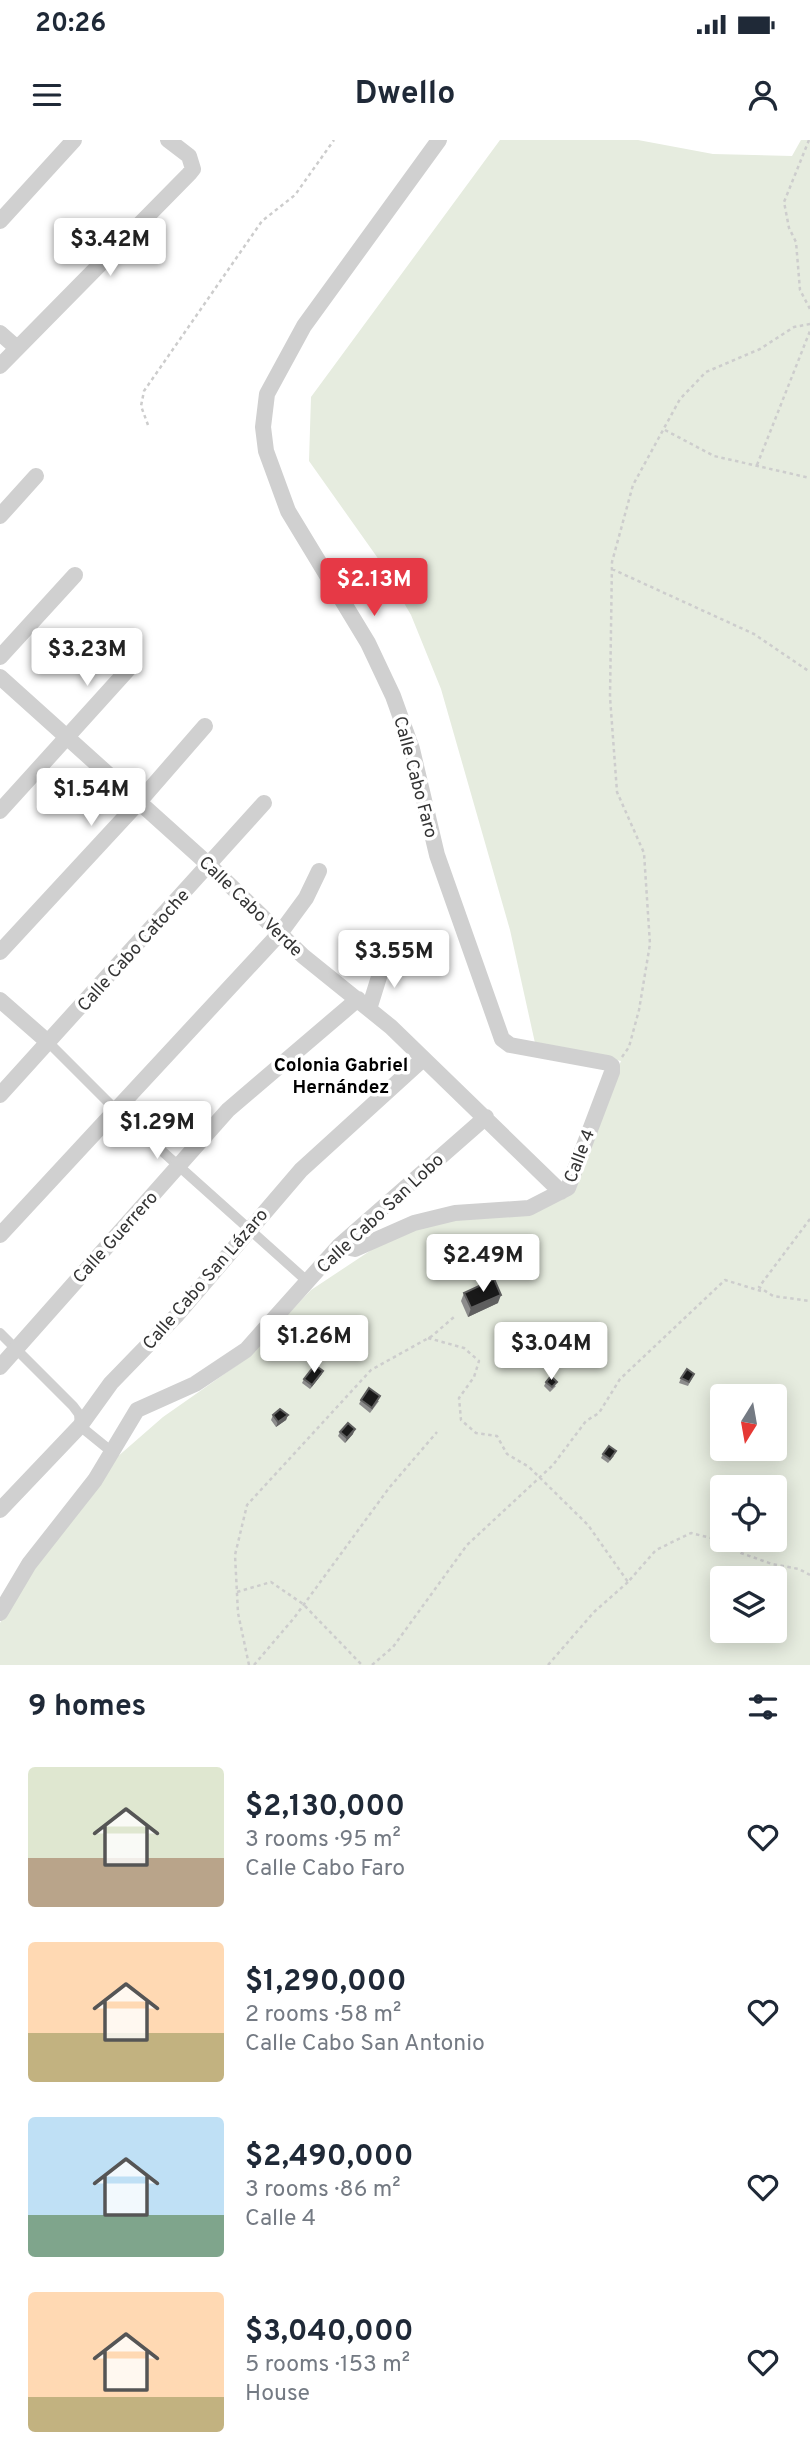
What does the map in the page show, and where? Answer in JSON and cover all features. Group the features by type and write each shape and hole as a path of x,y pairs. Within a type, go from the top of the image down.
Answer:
{"street":[{"path":"0,221 74,140"},
{"path":"0,366 192,169 189,156 169,140"},
{"name":"Calle Cabo Faro","path":"439,140 304,326 283,361 267,394 263,412 266,451 288,510 368,643 393,696 412,749 437,855 504,1042 612,1069"},
{"path":"0,333 17,348"},
{"path":"0,516 36,476"},
{"path":"0,657 75,575"},
{"path":"0,811 133,664"},
{"name":"Calle Cabo Verde","path":"0,677 209,865 303,956 363,1004 423,1059 561,1192"},
{"path":"0,952 138,803 205,726"},
{"name":"Calle Cabo Catoche","path":"0,1095 264,803"},
{"path":"0,1235 281,932 306,898 319,871"},
{"path":"363,1004 384,961"},
{"path":"0,1000 49,1043 115,1109 307,1281"},
{"name":"Calle Guerrero","path":"0,1367 228,1110 363,1004"},
{"name":"Calle Cabo San Lázaro","path":"0,1510 80,1426 111,1383 176,1316 301,1170 423,1059"},
{"name":"Calle 4","path":"344,1247 355,1249 414,1223 455,1213 529,1208 561,1192 574,1178 612,1069"},
{"name":"Calle Cabo San Lobo","path":"0,1613 29,1564 78,1505 137,1410 195,1384 246,1350 307,1281 486,1117"},
{"path":"0,1333 17,1347 77,1410 80,1426 112,1452"}],"path":[{"path":"148,425 141,406 144,391 262,221 295,195 334,140"},
{"path":"809,140 784,202 789,228 796,242 800,290 810,309"},
{"path":"612,1069 629,1047 639,1010 650,944 643,853 617,792 610,697 612,569 634,485 680,399 706,372 760,349 793,327 810,324"},
{"path":"757,465 810,331"},
{"path":"665,430 714,456 810,478"},
{"path":"612,569 754,634 810,672"},
{"path":"761,1291 759,1287 810,1219"},
{"path":"372,1665 393,1647 467,1545 539,1478 586,1421 599,1413 620,1379 724,1280 787,1299 810,1301"},
{"path":"249,1665 238,1613 235,1555 247,1505 371,1370 428,1338 454,1317"},
{"path":"428,1338 464,1348 479,1361 474,1377 459,1398 461,1420 476,1433 497,1436 507,1454 529,1467 588,1525 628,1582"},
{"path":"254,1665 303,1605 389,1488 436,1432"},
{"path":"548,1665 594,1612 628,1582 656,1550 691,1533 723,1541 741,1553 772,1564 799,1569 810,1575"},
{"path":"237,1592 271,1582 303,1605 362,1665"}],"shaded area":[{"path":"500,140 638,140 713,154 792,156 801,140 810,140 810,1665 0,1665 0,1623 29,1568 116,1458 163,1417 243,1361 311,1290 397,1233 565,1196 621,1061 535,1043 510,930 441,689 411,615 377,557 309,461 311,397"}],"building":[{"path":"494,1279 501,1295 471,1308 464,1293"},
{"path":"315,1365 323,1371 312,1385 304,1379"},
{"path":"687,1369 694,1374 689,1382 681,1378"},
{"path":"551,1376 557,1382 552,1387 546,1382"},
{"path":"369,1388 380,1396 372,1408 361,1400"},
{"path":"280,1409 288,1415 278,1422 273,1415"},
{"path":"348,1423 355,1429 347,1438 340,1432"},
{"path":"609,1446 616,1451 610,1459 603,1454"}],"district":[{"name":"Colonia Gabriel Hernández","path":"341,1075"}]}
